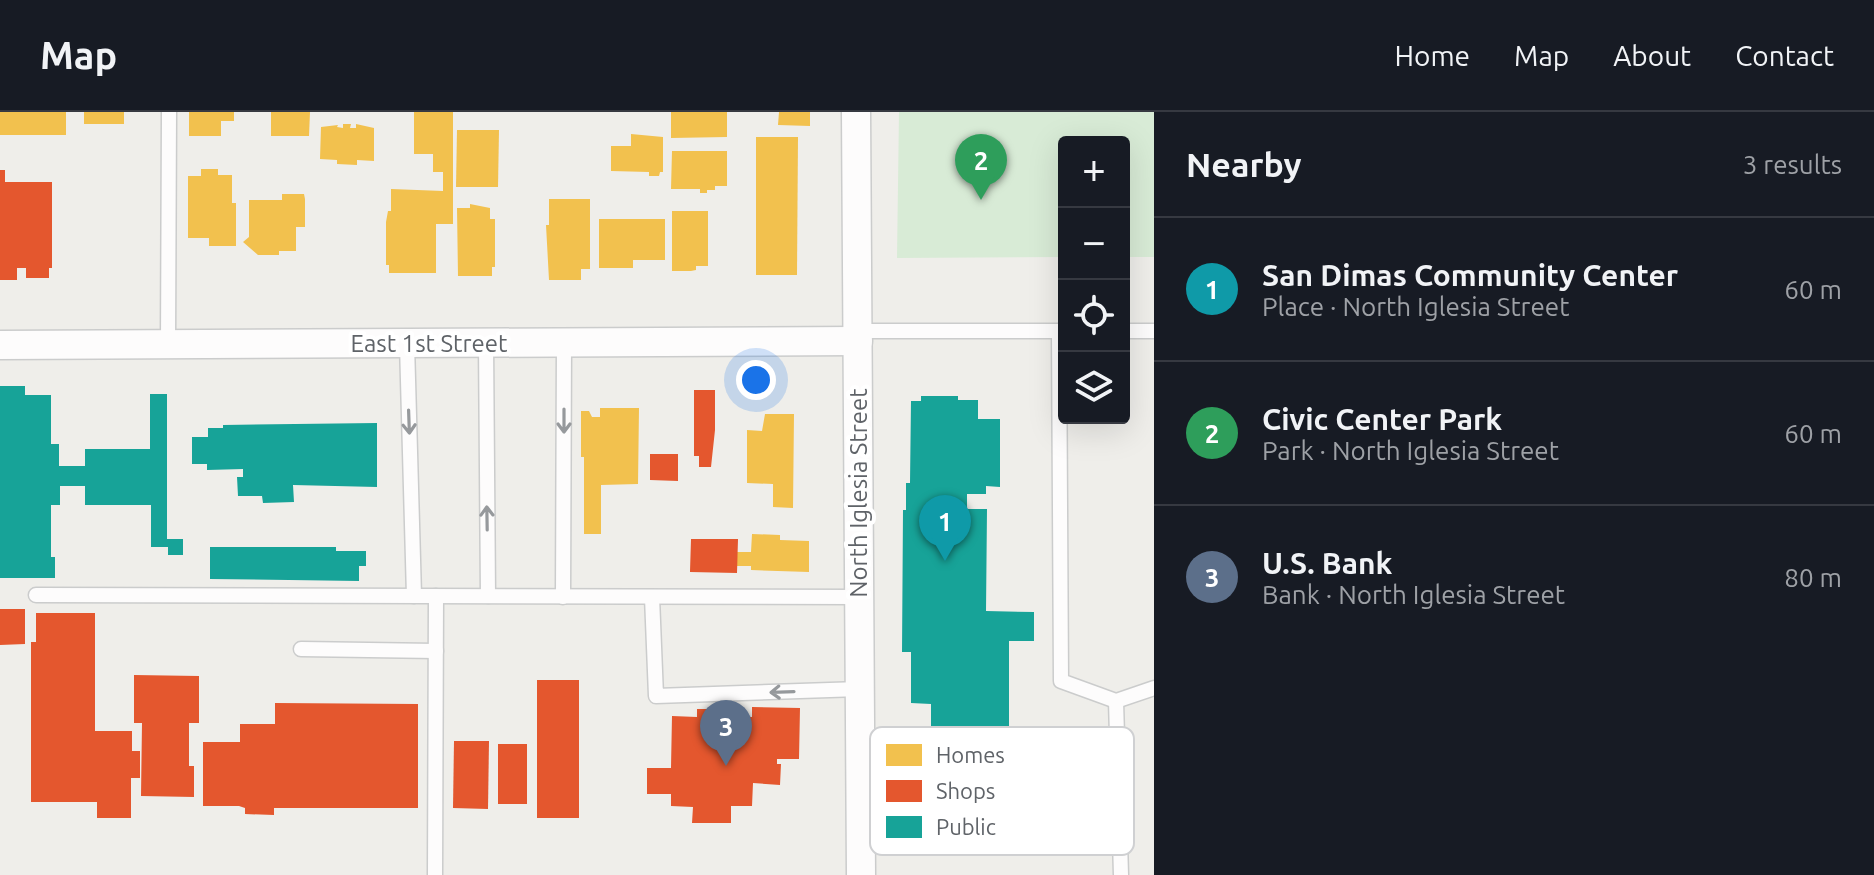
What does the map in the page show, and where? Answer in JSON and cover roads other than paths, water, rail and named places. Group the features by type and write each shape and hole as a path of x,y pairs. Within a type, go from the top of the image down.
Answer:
{"street":[{"name":"North Iglesia Street","path":"856,112 861,875"},
{"name":"East 1st Street","path":"0,345 564,343 858,336"}],"lane":[{"path":"168,345 169,112"},
{"path":"858,336 1058,331"},
{"path":"1130,331 1154,331"},
{"path":"486,343 488,596"},
{"path":"563,597 564,343"},
{"path":"407,344 414,596"},
{"path":"1061,352 1061,681 1116,701 1154,688"},
{"path":"36,595 859,597"},
{"path":"435,875 436,596"},
{"path":"652,597 656,696 860,689"},
{"path":"301,649 436,651"},
{"path":"1116,701 1117,727"},
{"path":"1120,855 1121,875"}],"place":[{"name":"Civic Center Park","path":"981,200"},
{"name":"San Dimas Community Center","path":"945,561"},
{"name":"U.S. Bank","path":"726,766"}]}
